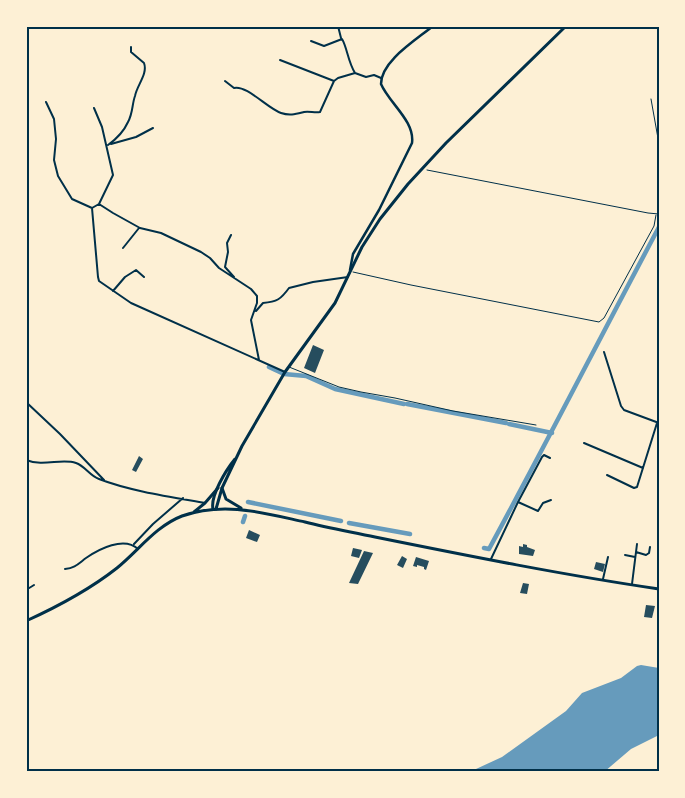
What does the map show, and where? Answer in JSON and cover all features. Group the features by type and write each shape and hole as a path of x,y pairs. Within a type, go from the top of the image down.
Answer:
{"main road":[{"path":"215,509 220,488 285,372 330,311 367,238 395,199 422,169 566,26"},
{"path":"190,514 205,503 220,488"},
{"path":"220,488 228,501 244,509"},
{"path":"26,621 80,594 112,572 172,521 190,514 215,509 244,509 331,528 603,581 659,589"}],"street":[{"path":"338,26 349,62 355,73"},
{"path":"350,272 353,254 379,210 413,138 409,127 383,89 381,78 387,65 432,26"},
{"path":"311,41 324,46 342,39"},
{"path":"109,145 128,122 134,105 134,97 146,71 144,63 131,52 131,48"},
{"path":"280,60 334,81"},
{"path":"225,82 234,88 238,87 245,90 274,110 291,115 304,112 320,112 334,81 344,75 355,73 366,77 374,75 381,78"},
{"path":"46,102 54,119 56,140 54,160 58,176 72,199 92,208"},
{"path":"92,208 99,204 113,178 109,145 94,108"},
{"path":"109,145 136,137 153,128"},
{"path":"99,204 140,228 161,234 201,252 219,268 251,289 257,296 258,303 251,320 259,360"},
{"path":"92,208 99,282 131,303 285,372"},
{"path":"123,248 140,228"},
{"path":"231,235 227,244 228,252 225,267 235,278"},
{"path":"113,292 125,277 136,270 144,277"},
{"path":"255,312 263,303 276,302 283,298 289,288 348,277"},
{"path":"604,352 621,406 624,410 658,423 636,488 607,475"},
{"path":"26,402 104,480"},
{"path":"584,443 643,468"},
{"path":"492,559 518,502 542,457 544,455 550,458"},
{"path":"26,460 41,463 77,464 97,478 137,490 205,503"},
{"path":"134,545 153,524 182,498"},
{"path":"518,502 538,511 543,503 551,500"},
{"path":"65,569 75,567 85,558 106,548 125,542 134,545 138,549"},
{"path":"632,585 637,544"},
{"path":"636,552 646,555 649,553 650,547"},
{"path":"626,555 635,557"},
{"path":"603,581 608,557"},
{"path":"26,590 34,585"}],"lane":[{"path":"288,367 339,387 453,411 536,424"}],"path":[{"path":"651,99 659,144"},
{"path":"350,272 599,322 604,318 654,226 657,214 422,169"}],"water":[{"path":"641,665 659,668 659,735 631,749 604,772 458,772 476,769 502,757 566,711 582,693 621,678"}],"building":[{"path":"313,345 324,350 315,373 304,368"},
{"path":"139,456 143,459 136,472 132,470"},
{"path":"249,530 260,535 257,542 246,538"},
{"path":"523,544 535,550 533,556 519,554 519,546 523,547"},
{"path":"353,548 362,550 359,558 351,556"},
{"path":"364,551 373,553 358,584 349,583"},
{"path":"402,556 407,559 403,568 397,565"},
{"path":"416,557 429,561 426,570 424,567 413,566"},
{"path":"596,562 605,564 603,572 594,569"},
{"path":"523,583 529,584 527,594 520,593"},
{"path":"646,605 655,606 652,618 644,617"}],"waterway":[{"path":"484,548 489,549 659,227"},
{"path":"269,367 284,374 306,376 335,389 404,404"},
{"path":"407,404 506,423"},
{"path":"509,424 552,433"},
{"path":"248,502 341,521"},
{"path":"243,522 245,516"},
{"path":"349,523 410,534"}]}
